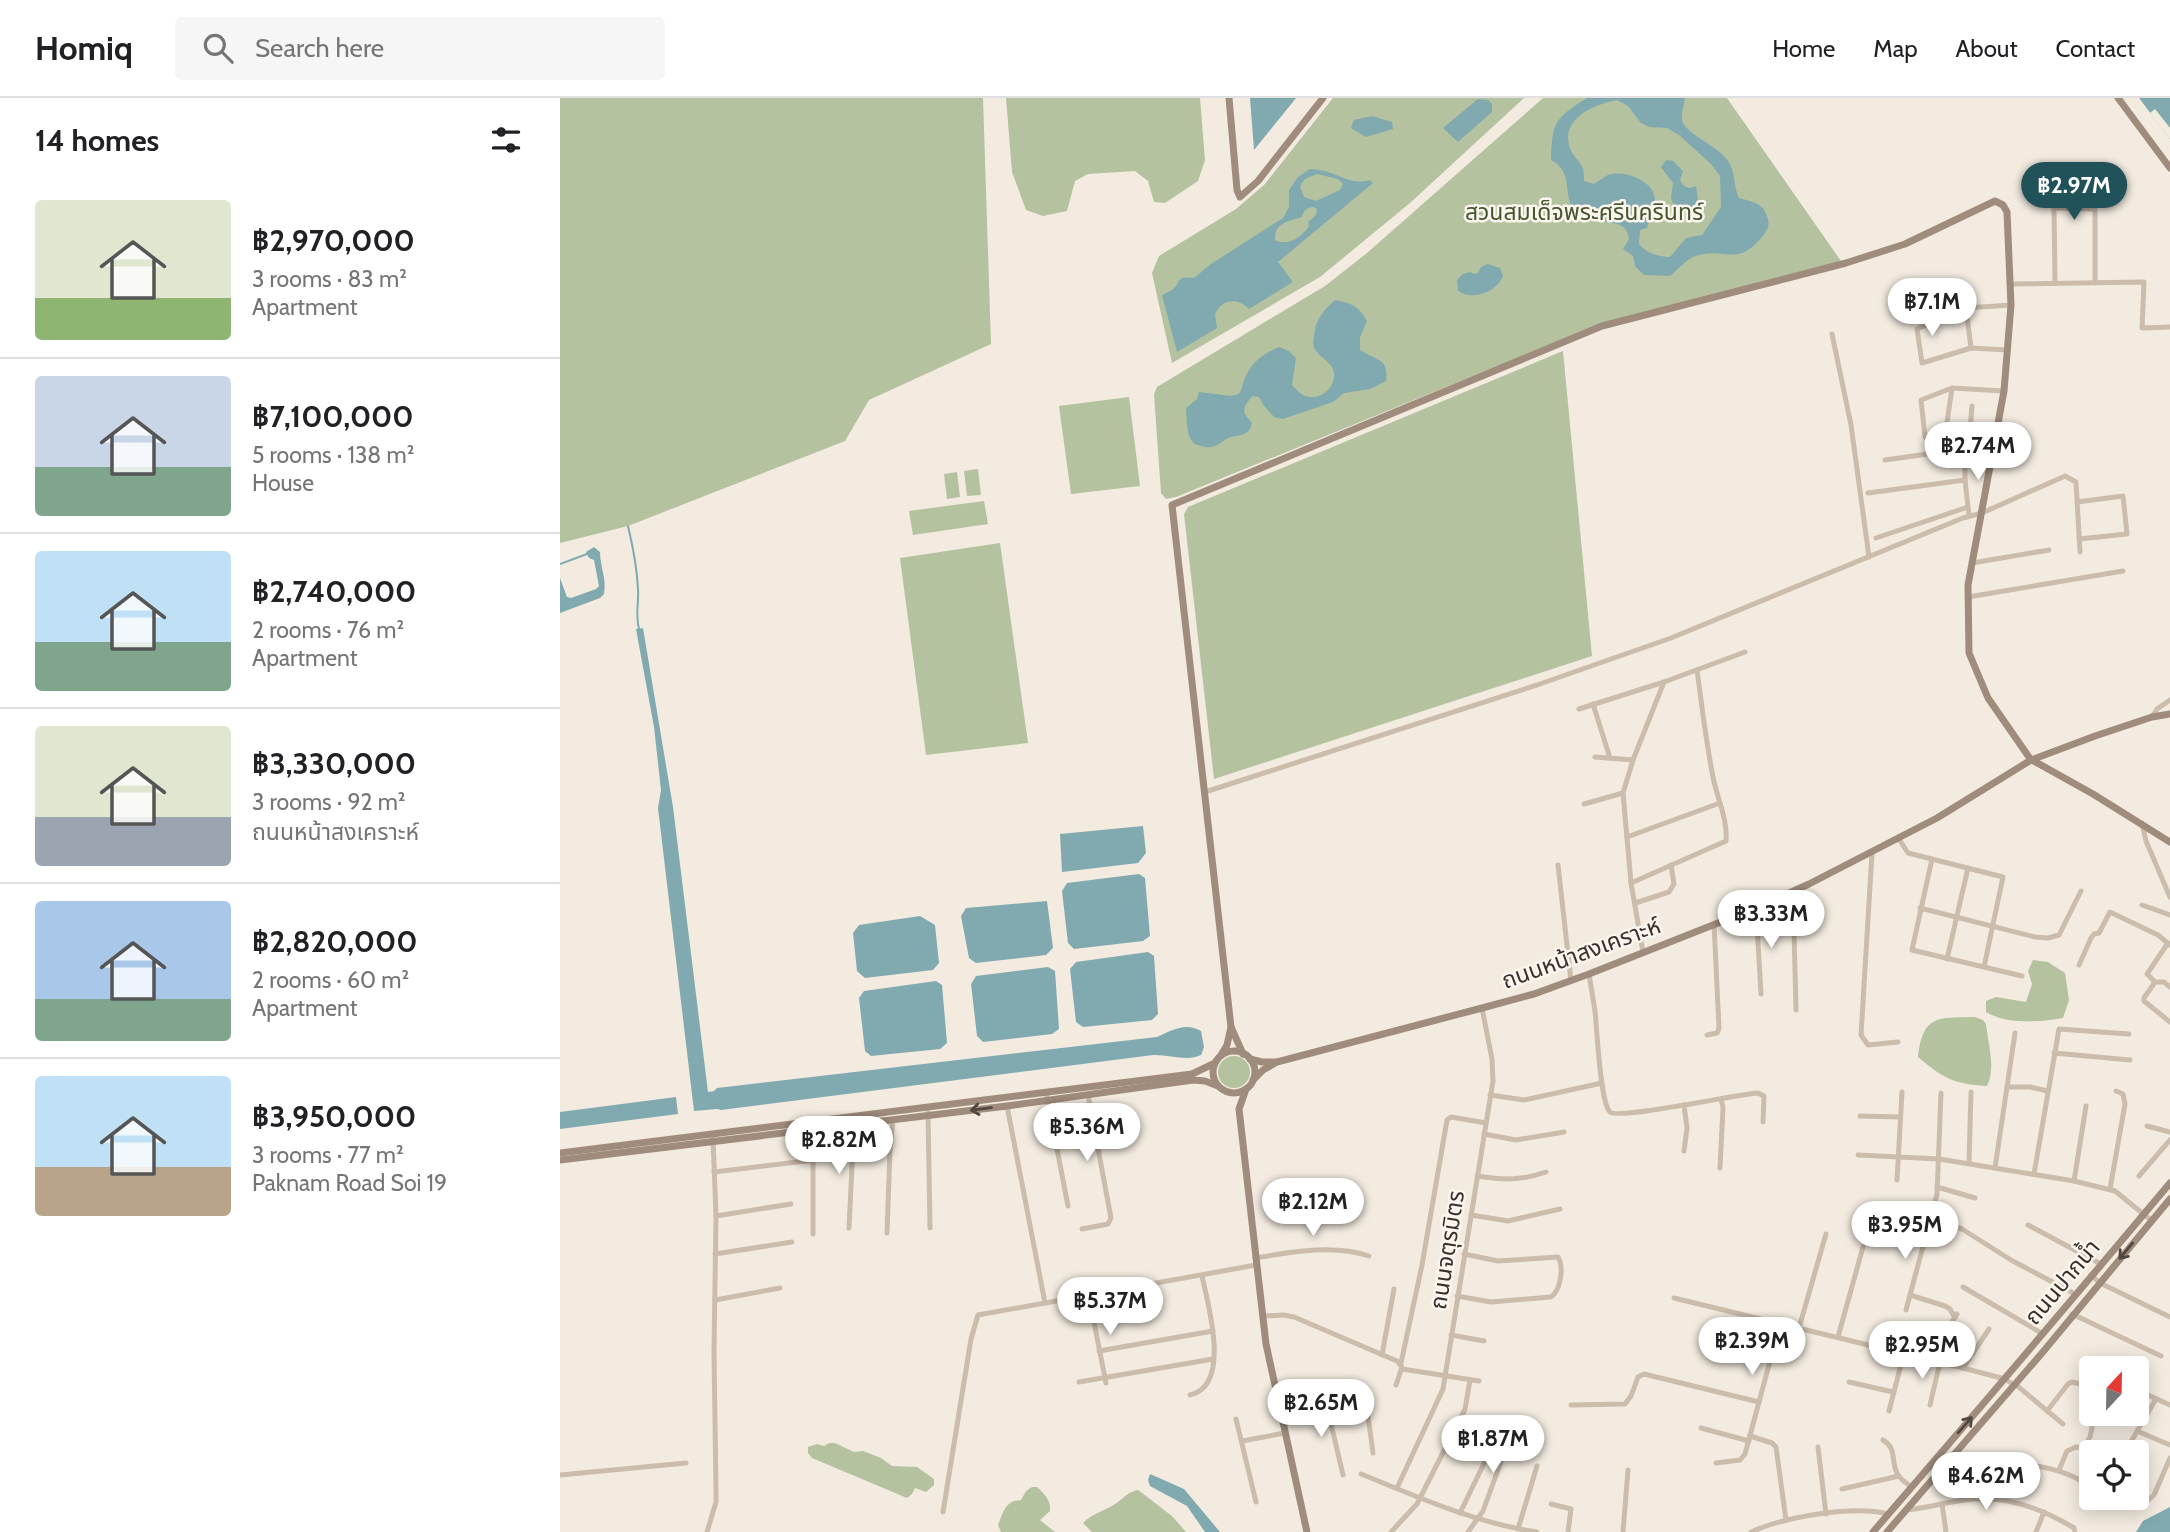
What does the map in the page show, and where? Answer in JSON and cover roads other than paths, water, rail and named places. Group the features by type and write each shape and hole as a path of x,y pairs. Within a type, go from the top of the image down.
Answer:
{"street":[{"path":"1229,98 1237,190 1240,197 1258,181 1323,98"},
{"path":"2118,98 2170,168"},
{"path":"2054,192 2055,284"},
{"path":"560,1153 1046,1096 1192,1074 1215,1063 1227,1045 1231,1027 1172,505 1602,326 1905,244 1990,202 2003,205 2007,212 2011,305 2004,391 1968,585 1969,653 1988,698 2031,760 2142,823 2170,842"},
{"path":"2054,208 2095,209 2095,283"},
{"path":"2011,284 2144,282 2142,328 2170,327"},
{"path":"2008,350 1971,348 1922,363 1917,329 1966,308 2011,305"},
{"path":"1966,308 1971,348"},
{"path":"1832,334 1851,425 1869,557"},
{"path":"1945,436 1925,438 1921,400 1952,388 2004,391"},
{"path":"1948,447 1945,436 1952,388"},
{"path":"1969,516 1965,449 1969,442 1972,406"},
{"path":"1885,460 1942,452 1948,447 1993,452"},
{"path":"1205,792 1537,685 1682,634 1982,513 2065,476 2076,482 2080,552"},
{"path":"1868,493 1965,480"},
{"path":"2077,502 2123,496 2127,534 2079,539"},
{"path":"1876,538 1968,507"},
{"path":"1972,563 2049,550"},
{"path":"1968,597 2123,571"},
{"path":"1578,709 1664,682 1745,652"},
{"path":"1632,883 1726,841 1711,769 1697,670"},
{"path":"1643,952 1632,883 1623,793 1664,682"},
{"path":"2152,717 2157,709 2170,700"},
{"path":"1593,704 1610,758"},
{"name":"ถนนหน้าสงเคราะห์","path":"1246,1056 1262,1062 1277,1062 1482,1008 1571,981 1793,891 1899,839 2031,760 2152,717 2170,714"},
{"path":"1595,757 1633,760"},
{"path":"1584,804 1623,793"},
{"path":"1627,837 1720,803"},
{"path":"2142,823 2170,897"},
{"path":"1899,839 1908,853 2003,877 1984,967"},
{"path":"1872,853 1861,1035 1868,1045 1898,1042"},
{"path":"1932,859 1912,950 2022,976"},
{"path":"1558,865 1571,981"},
{"path":"1635,903 1669,892 1674,884 1671,866"},
{"path":"1947,959 1968,868"},
{"path":"1793,891 1796,1010"},
{"path":"1920,908 2035,937 2054,938 2059,935 2081,891"},
{"path":"2142,905 2170,915"},
{"path":"1756,908 1761,994"},
{"path":"2079,964 2091,939 2094,934 2099,933 2110,912 2158,935 2169,944 2147,974 2155,982 2164,982 2170,987"},
{"path":"1707,1035 1717,1033 1719,1027 1714,924"},
{"path":"1588,974 1606,1106 1614,1115 1750,1093 1764,1096 1763,1122"},
{"path":"2155,982 2144,1001 2170,1022"},
{"name":"ถนนจตุรมิตร","path":"1397,1488 1440,1396 1444,1376 1493,1071 1482,1008"},
{"path":"1231,1027 1254,1069 1253,1080 1239,1109"},
{"path":"2034,1174 2058,1031 2061,1028 2093,1033 2129,1034"},
{"path":"1995,1168 2015,1033"},
{"path":"1222,1055 1232,1052 1246,1056"},
{"path":"2054,1053 2130,1060"},
{"name":"ถนนหน้าสงเคราะห์","path":"1253,1080 1277,1062"},
{"path":"1215,1063 1213,1075 1239,1109 1263,1316 1279,1408 1307,1532"},
{"path":"560,1160 713,1137 855,1124 928,1111 1007,1106 1046,1096 1088,1094 1193,1080 1205,1081 1235,1093 1247,1089"},
{"path":"1490,1095 1524,1100 1602,1083"},
{"path":"2007,1087 2030,1087 2048,1091"},
{"path":"2110,1189 2125,1104 2123,1094 2116,1091"},
{"path":"1897,1180 1902,1092"},
{"path":"1969,1163 1970,1092"},
{"path":"1906,1310 1937,1187 1941,1093"},
{"path":"1082,1229 1108,1224 1111,1218 1088,1094"},
{"path":"1046,1096 1068,1206"},
{"path":"1720,1168 1723,1107 1721,1099"},
{"path":"1684,1105 1688,1128 1684,1151"},
{"path":"1007,1106 1045,1303"},
{"path":"2074,1181 2086,1106"},
{"path":"928,1111 930,1228"},
{"path":"1860,1116 1900,1117"},
{"path":"1396,1385 1425,1251 1447,1120 1451,1117 1486,1122"},
{"path":"887,1233 893,1119"},
{"path":"849,1228 855,1124"},
{"path":"2147,1126 2170,1132"},
{"path":"813,1129 813,1234"},
{"path":"1484,1134 1516,1140 1563,1132"},
{"path":"707,1532 716,1502 716,1216 713,1137"},
{"path":"2139,1176 2170,1140"},
{"path":"1858,1156 1939,1159 2074,1181 2119,1193 2152,1221"},
{"path":"714,1172 814,1160"},
{"path":"1477,1176 1508,1181 1546,1172"},
{"name":"ถนนปากน้ำ","path":"1873,1532 2170,1183"},
{"path":"1937,1187 1975,1198"},
{"name":"ถนนปากน้ำ","path":"1887,1532 2170,1199"},
{"path":"716,1216 791,1204"},
{"path":"1471,1214 1508,1222 1560,1209"},
{"path":"1930,1219 1962,1229 2011,1261 2075,1294"},
{"path":"2028,1225 2101,1264"},
{"path":"1799,1328 1826,1234"},
{"path":"715,1254 792,1242"},
{"path":"1838,1337 1863,1247"},
{"path":"943,1512 971,1339 978,1315 1202,1276 1292,1252 1358,1252 1369,1256"},
{"path":"1457,1296 1491,1302 1552,1297 1557,1293 1559,1282 1561,1261 1558,1256 1497,1261 1464,1254"},
{"path":"2091,1275 2100,1283 2170,1317"},
{"path":"1190,1395 1205,1388 1215,1344 1202,1276"},
{"path":"1963,1287 2043,1334"},
{"path":"715,1300 780,1288"},
{"path":"1382,1355 1394,1289"},
{"path":"1910,1295 1948,1308 1956,1316 1928,1359"},
{"path":"1089,1297 1105,1380"},
{"path":"1674,1298 2005,1379 2015,1384 2063,1424"},
{"path":"2072,1314 2161,1356"},
{"path":"1263,1316 1294,1317 1401,1366 1479,1381"},
{"path":"1716,1463 1742,1458 1745,1454 1780,1324"},
{"path":"1963,1368 1989,1329"},
{"path":"1099,1351 1213,1331"},
{"path":"1451,1335 1484,1341"},
{"path":"1889,1411 1904,1353"},
{"path":"1079,1382 1105,1380 1213,1359"},
{"path":"1930,1405 1940,1362"},
{"path":"1571,1405 1624,1404 1631,1396 1637,1377 1644,1374 1759,1402"},
{"path":"1391,1532 1412,1512 1420,1498 1465,1409 1470,1380"},
{"path":"1849,1382 1893,1392"},
{"path":"2047,1411 2068,1384 2079,1384"},
{"path":"1279,1408 1359,1388 1363,1391 1373,1453"},
{"path":"2149,1396 2170,1405"},
{"path":"1325,1398 1343,1475"},
{"path":"2132,1440 2155,1399"},
{"path":"1236,1419 1256,1502"},
{"path":"1460,1513 1503,1424"},
{"path":"2059,1470 2067,1451 2076,1447 2083,1448 2087,1444 2092,1426"},
{"path":"1701,1428 1772,1443 1776,1447 1786,1520"},
{"path":"2137,1431 2170,1446"},
{"path":"1242,1441 1285,1433"},
{"path":"1883,1440 1893,1450 1899,1476"},
{"path":"1818,1447 1826,1514"},
{"path":"1468,1532 1478,1519 1503,1456"},
{"path":"2149,1500 2154,1495 2170,1458"},
{"path":"560,1475 686,1462"},
{"path":"1945,1465 2048,1467 2079,1479"},
{"path":"1515,1529 1537,1466"},
{"path":"1623,1532 1628,1470"},
{"path":"1361,1474 1478,1519 1537,1532"},
{"path":"1842,1489 1899,1476 1924,1488"},
{"path":"1905,1510 1973,1498 1997,1499 2044,1512 2074,1528 2075,1532"},
{"path":"1551,1504 1571,1509 1569,1532"},
{"path":"1942,1504 1946,1532"},
{"path":"1751,1532 1773,1522 1826,1514 1864,1510 1888,1514"},
{"path":"2036,1532 2044,1512"}],"water":[{"path":"1250,98 1296,98 1254,150"},
{"path":"1587,98 1685,98 1682,117 1684,125 1728,161 1739,198 1757,204 1764,210 1768,224 1764,234 1744,252 1696,256 1670,276 1644,275 1635,266 1633,256 1623,249 1629,239 1627,231 1616,224 1586,220 1579,216 1570,202 1564,172 1551,160 1557,122","holes":["1617,100 1628,106 1641,123 1649,127 1667,128 1679,135 1711,164 1720,176 1721,207 1702,235 1686,238 1670,257 1653,254 1639,244 1640,230 1647,228 1655,201 1654,194 1645,182 1622,174 1608,175 1594,184 1584,181 1583,169 1569,145 1571,127 1582,114"]},
{"path":"2139,98 2170,98 2170,139"},
{"path":"1478,99 1488,100 1492,104 1492,112 1458,142 1443,128"},
{"path":"1372,116 1392,122 1393,129 1366,137 1351,128 1354,120"},
{"path":"1666,160 1673,161 1683,171 1680,180 1685,186 1696,186 1698,199 1692,209 1684,212 1674,206 1671,198 1673,183 1661,167"},
{"path":"1310,169 1326,171 1353,181 1370,180 1373,183 1278,262 1293,282 1249,309 1235,301 1222,305 1215,314 1217,328 1177,352 1162,295 1172,290 1181,279 1194,278 1211,264 1283,218 1289,207 1289,190 1298,177","holes":["1317,174 1338,179 1343,184 1340,190 1316,201 1304,197 1300,186 1305,179","1313,207 1317,209 1316,215 1308,222 1309,226 1302,234 1289,242 1275,240 1280,226 1302,217 1306,210"]},
{"path":"1488,264 1500,268 1503,276 1496,286 1477,295 1458,291 1457,280 1463,274 1478,273 1481,267"},
{"path":"1335,300 1354,306 1364,316 1367,321 1360,337 1360,350 1384,364 1386,381 1370,389 1344,393 1333,402 1283,419 1274,417 1259,397 1252,396 1244,413 1252,423 1247,432 1210,447 1193,442 1188,430 1186,408 1197,399 1199,392 1231,396 1239,394 1255,363 1279,347 1296,358 1292,385 1300,393 1316,397 1329,388 1334,378 1333,369 1315,350 1313,343 1318,321"},
{"path":"594,547 600,552 604,594 560,613 560,578 567,597 571,598 599,586 594,560 589,558 586,552"},
{"path":"643,628 673,807 708,1092 717,1088 1157,1037 1184,1027 1201,1031 1204,1047 1201,1055 1190,1058 1153,1055 721,1110 694,1111 658,808 661,790 654,727 636,629"},
{"path":"1143,826 1146,853 1138,863 1062,872 1060,834"},
{"path":"1139,874 1145,878 1150,936 1143,941 1074,949 1068,943 1062,891 1067,883"},
{"path":"1047,901 1053,948 1046,955 976,963 969,958 961,916 966,908"},
{"path":"920,916 935,925 939,963 933,970 865,978 857,971 853,933 859,925"},
{"path":"1148,952 1154,956 1158,1014 1152,1020 1083,1027 1076,1022 1070,969 1076,962"},
{"path":"1048,967 1055,971 1059,1029 1052,1034 983,1042 977,1036 971,984 976,976"},
{"path":"936,981 942,985 947,1043 940,1049 871,1056 865,1051 859,998 864,991"},
{"path":"676,1097 678,1114 560,1129 560,1112"},
{"path":"1150,1474 1184,1489 1220,1532 1205,1532 1187,1506 1150,1486"},
{"path":"2170,1507 2170,1532 2136,1532 2143,1521"}],"waterway":[{"path":"628,526 637,573 639,629"},
{"path":"560,564 587,554"}],"park label":[{"name":"สวนสมเด็จพระศรีนครินทร์","path":"1584,212"}]}
